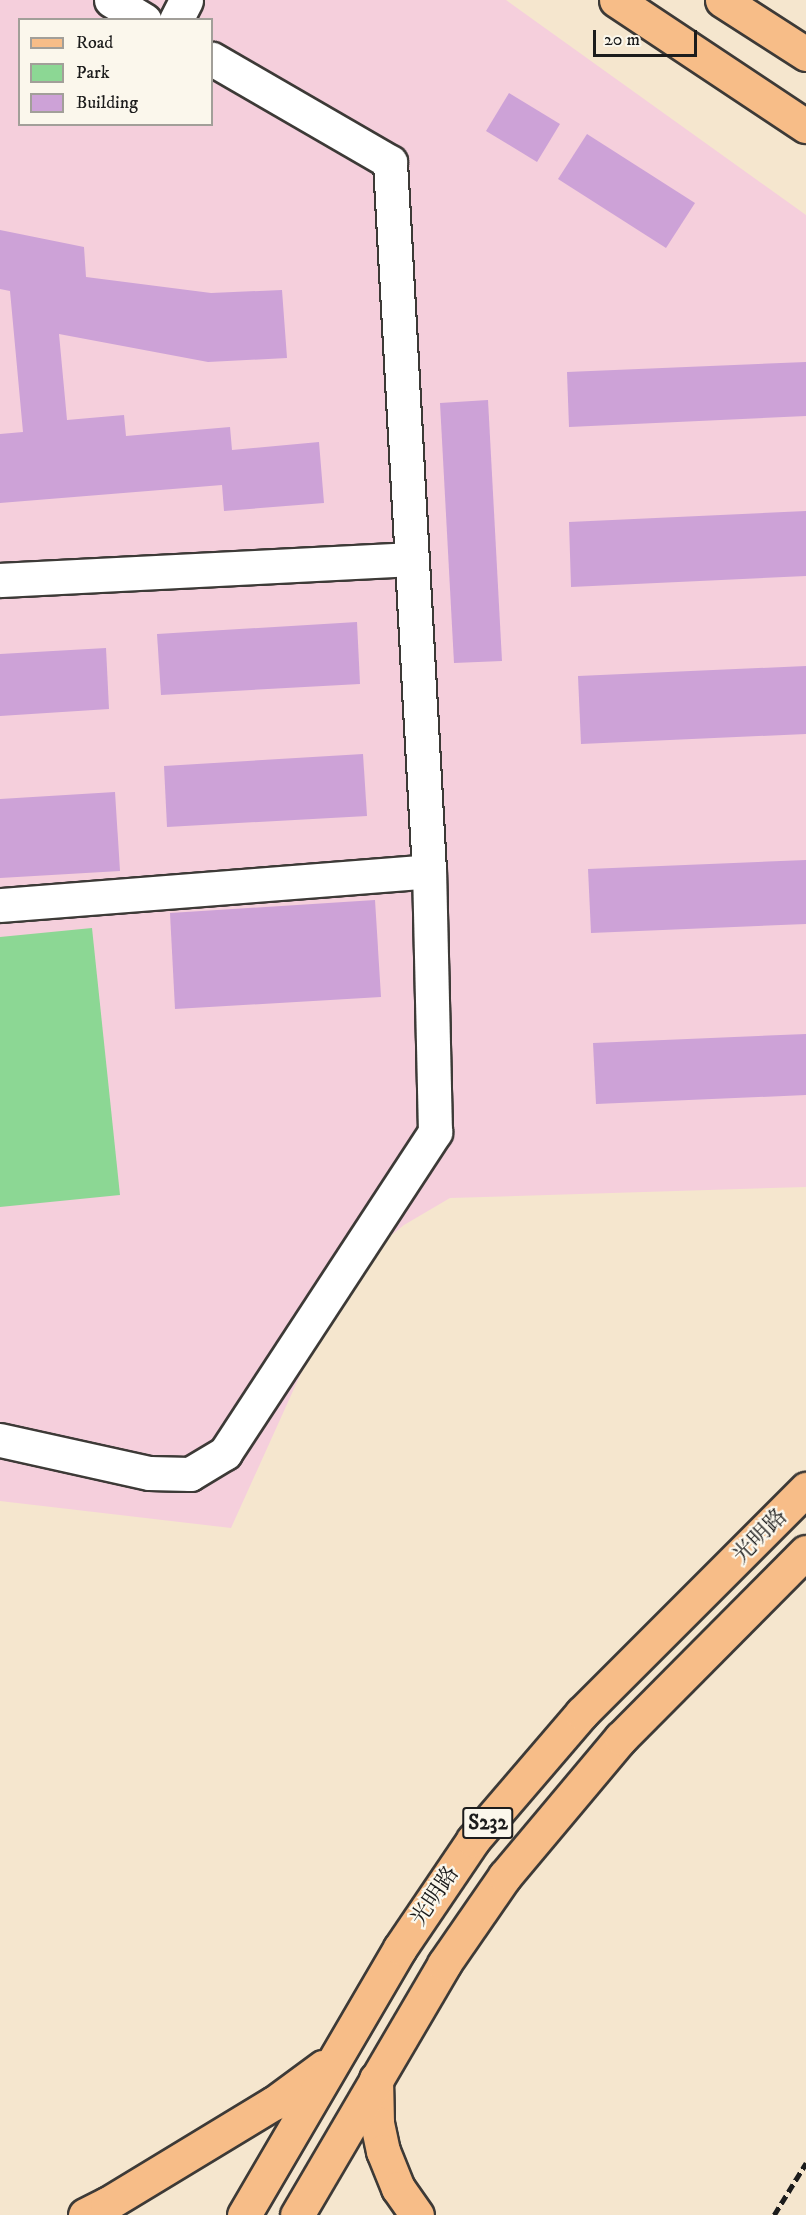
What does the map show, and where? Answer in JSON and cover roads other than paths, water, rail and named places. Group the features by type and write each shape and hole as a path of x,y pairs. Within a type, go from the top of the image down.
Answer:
{"main road":[{"path":"615,0 806,126"},
{"path":"722,0 803,45"},
{"name":"光明路","path":"244,2215 400,1948 473,1840 582,1713 806,1489"},
{"name":"光明路","path":"297,2215 444,1964 505,1876 621,1738 806,1552"},
{"path":"85,2215 108,2204 274,2103 334,2059"},
{"path":"376,2079 377,2122 383,2151 398,2188 417,2215"}],"street":[{"path":"111,0 141,18"},
{"path":"177,18 186,0"},
{"path":"0,1440 149,1473 190,1474 225,1454 435,1132 429,871 390,162 213,60"},
{"path":"0,580 411,559"},
{"path":"0,905 429,871"}],"railway":[{"path":"774,2215 806,2163"}]}
